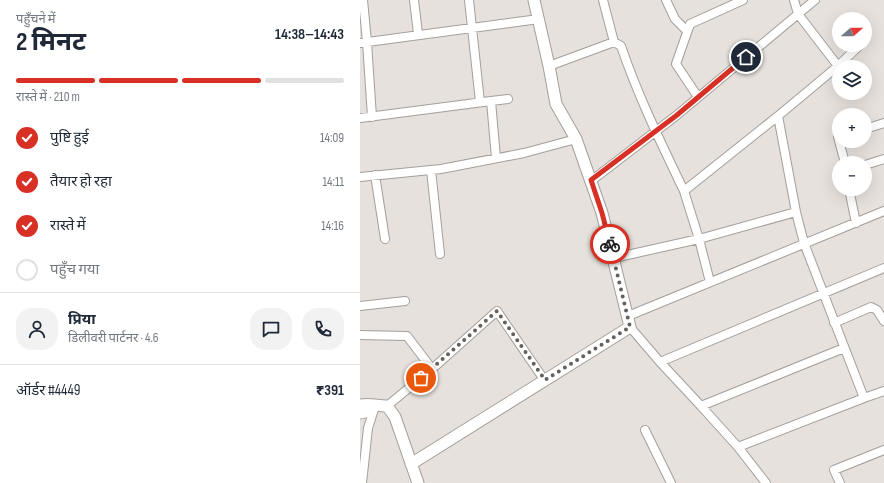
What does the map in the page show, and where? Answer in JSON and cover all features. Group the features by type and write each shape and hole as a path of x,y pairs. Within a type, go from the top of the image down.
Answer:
{"street":[{"path":"363,0 364,42 372,117"},
{"path":"414,0 418,34"},
{"path":"469,0 480,102"},
{"path":"534,0 556,104 576,140 591,180 602,213 629,321 660,362 738,447 766,483"},
{"path":"603,0 614,42 621,46 631,76 655,132 684,191 699,239 710,282"},
{"path":"666,0 675,19 687,31"},
{"path":"698,97 676,64 690,24 743,0"},
{"path":"794,0 798,14 833,60"},
{"path":"591,180 655,132 815,0"},
{"path":"364,42 539,19"},
{"path":"549,66 614,42"},
{"path":"844,60 853,52"},
{"path":"684,191 832,71"},
{"path":"360,118 508,99"},
{"path":"492,100 496,158"},
{"path":"778,116 796,212 804,243 864,398"},
{"path":"872,127 884,123"},
{"path":"360,177 432,170 524,153 576,140"},
{"path":"872,163 884,159"},
{"path":"432,170 440,254"},
{"path":"375,175 385,239"},
{"path":"850,196 856,223"},
{"path":"412,464 545,380 629,321 710,282 884,211"},
{"path":"614,258 699,239 796,212"},
{"path":"660,362 884,268"},
{"path":"360,306 405,301"},
{"path":"834,323 871,307 877,310 884,321"},
{"path":"360,405 366,404 387,406 432,369 497,311 545,380"},
{"path":"360,335 407,336 432,369"},
{"path":"701,406 844,348"},
{"path":"738,447 884,391"},
{"path":"360,413 365,412 375,406"},
{"path":"362,483 362,461 368,428 375,406"},
{"path":"387,406 395,417 418,483"},
{"path":"645,430 671,483"},
{"path":"840,483 834,470 884,450"}],"way so far":[{"path":"421,378 497,311 545,380 630,327 610,244"}],"route":[{"path":"610,244 591,180 677,115 746,57"}]}
